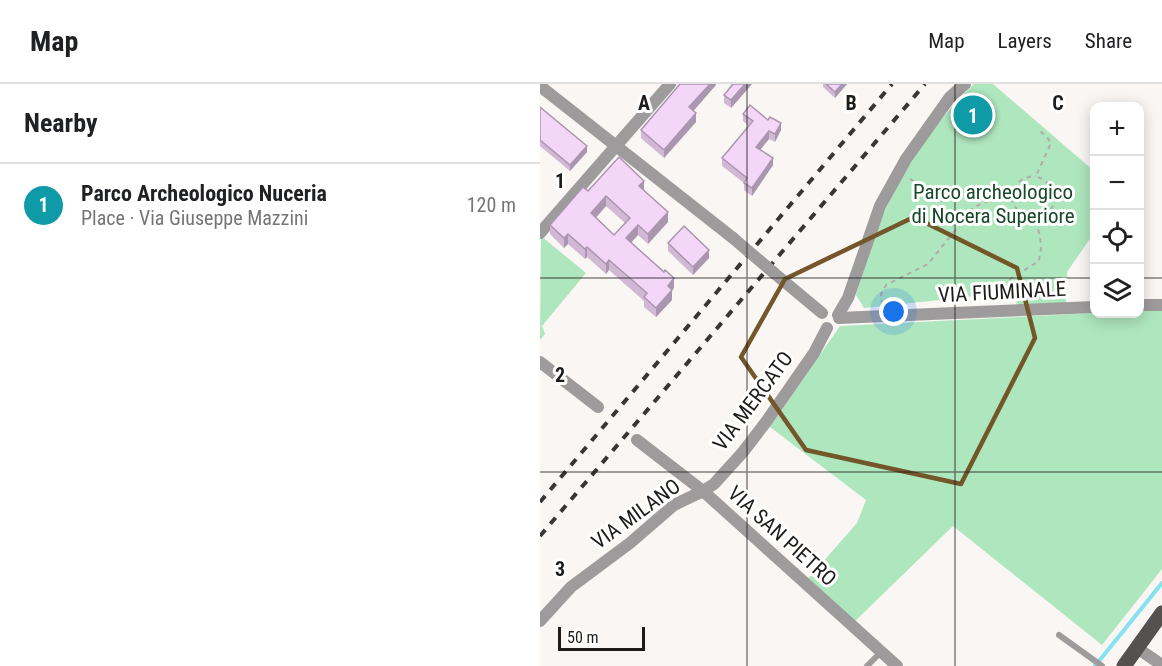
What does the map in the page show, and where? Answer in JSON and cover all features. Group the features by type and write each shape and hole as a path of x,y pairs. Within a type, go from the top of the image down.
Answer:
{"main road":[{"path":"1124,666 1162,613"}],"street":[{"path":"540,233 670,84"},
{"path":"822,313 821,322 827,328 836,326 885,197 920,139 950,97 965,84"},
{"path":"540,86 733,238 822,313"},
{"path":"1144,306 1162,304"},
{"name":"VIA FIUMINALE","path":"838,316 1090,307"},
{"path":"822,313 830,310 838,316"},
{"name":"VIA MERCATO","path":"703,491 714,484 766,422 814,353 827,328"},
{"path":"540,362 598,407"},
{"name":"VIA SAN PIETRO","path":"637,441 703,491 897,666"},
{"name":"VIA MILANO","path":"540,621 585,575 630,543 674,505 703,491"},
{"path":"1137,648 1162,665"}],"lane":[{"path":"1059,635 1102,666"},
{"path":"867,666 881,652"}],"path":[{"path":"1036,176 1051,143 1040,131"},
{"path":"1036,176 1045,179 1052,186 1054,196 1053,207 1047,214 1035,218 1024,216 1015,208 1011,198 1014,186 1021,179 1036,176"},
{"path":"910,179 940,198 946,216 957,229"},
{"path":"882,305 881,294 886,285 928,264 973,208 982,203 1011,198"},
{"path":"1010,293 1010,279 1039,261 1040,236 1035,218"}],"highlighted area":[{"path":"914,217 1017,268 1035,338 961,484 806,450 741,357 785,279"}],"green space":[{"name":"Parco archeologico di Nocera Superiore","path":"974,84 993,84 1090,168 1090,239 1067,272 1066,303 1017,306 1015,292 864,308 856,295 871,245 906,170 931,133"},
{"path":"541,236 586,273 542,326 545,334 540,340"},
{"path":"1162,310 1162,569 1102,645 953,526 851,625 807,580 857,523 866,500 770,427 840,326 1090,313 1090,318 1144,318 1144,311"}],"building":[{"path":"680,84 710,84 689,107 696,113 664,150 641,130"},
{"path":"733,84 745,84 731,100 724,95"},
{"path":"826,84 842,84 835,92"},
{"path":"750,105 768,120 770,117 781,123 775,134 769,131 756,147 773,158 752,188 744,183 747,178 722,158 753,121 743,114"},
{"path":"540,107 587,146 570,165 540,140"},
{"path":"619,157 644,181 639,186 668,212 648,234 638,225 626,238 674,278 668,286 672,290 656,308 644,297 647,293 609,260 606,264 587,247 585,249 568,234 564,238 550,225 583,187 588,191","holes":["606,196 630,218 614,235 591,213"]},
{"path":"684,226 709,250 693,267 668,243"}],"waterway":[{"path":"1095,666 1162,583"}],"railway":[{"path":"540,502 892,84"},
{"path":"540,536 925,84"}],"place":[{"name":"Parco Archeologico Nuceria","path":"973,115"}]}
